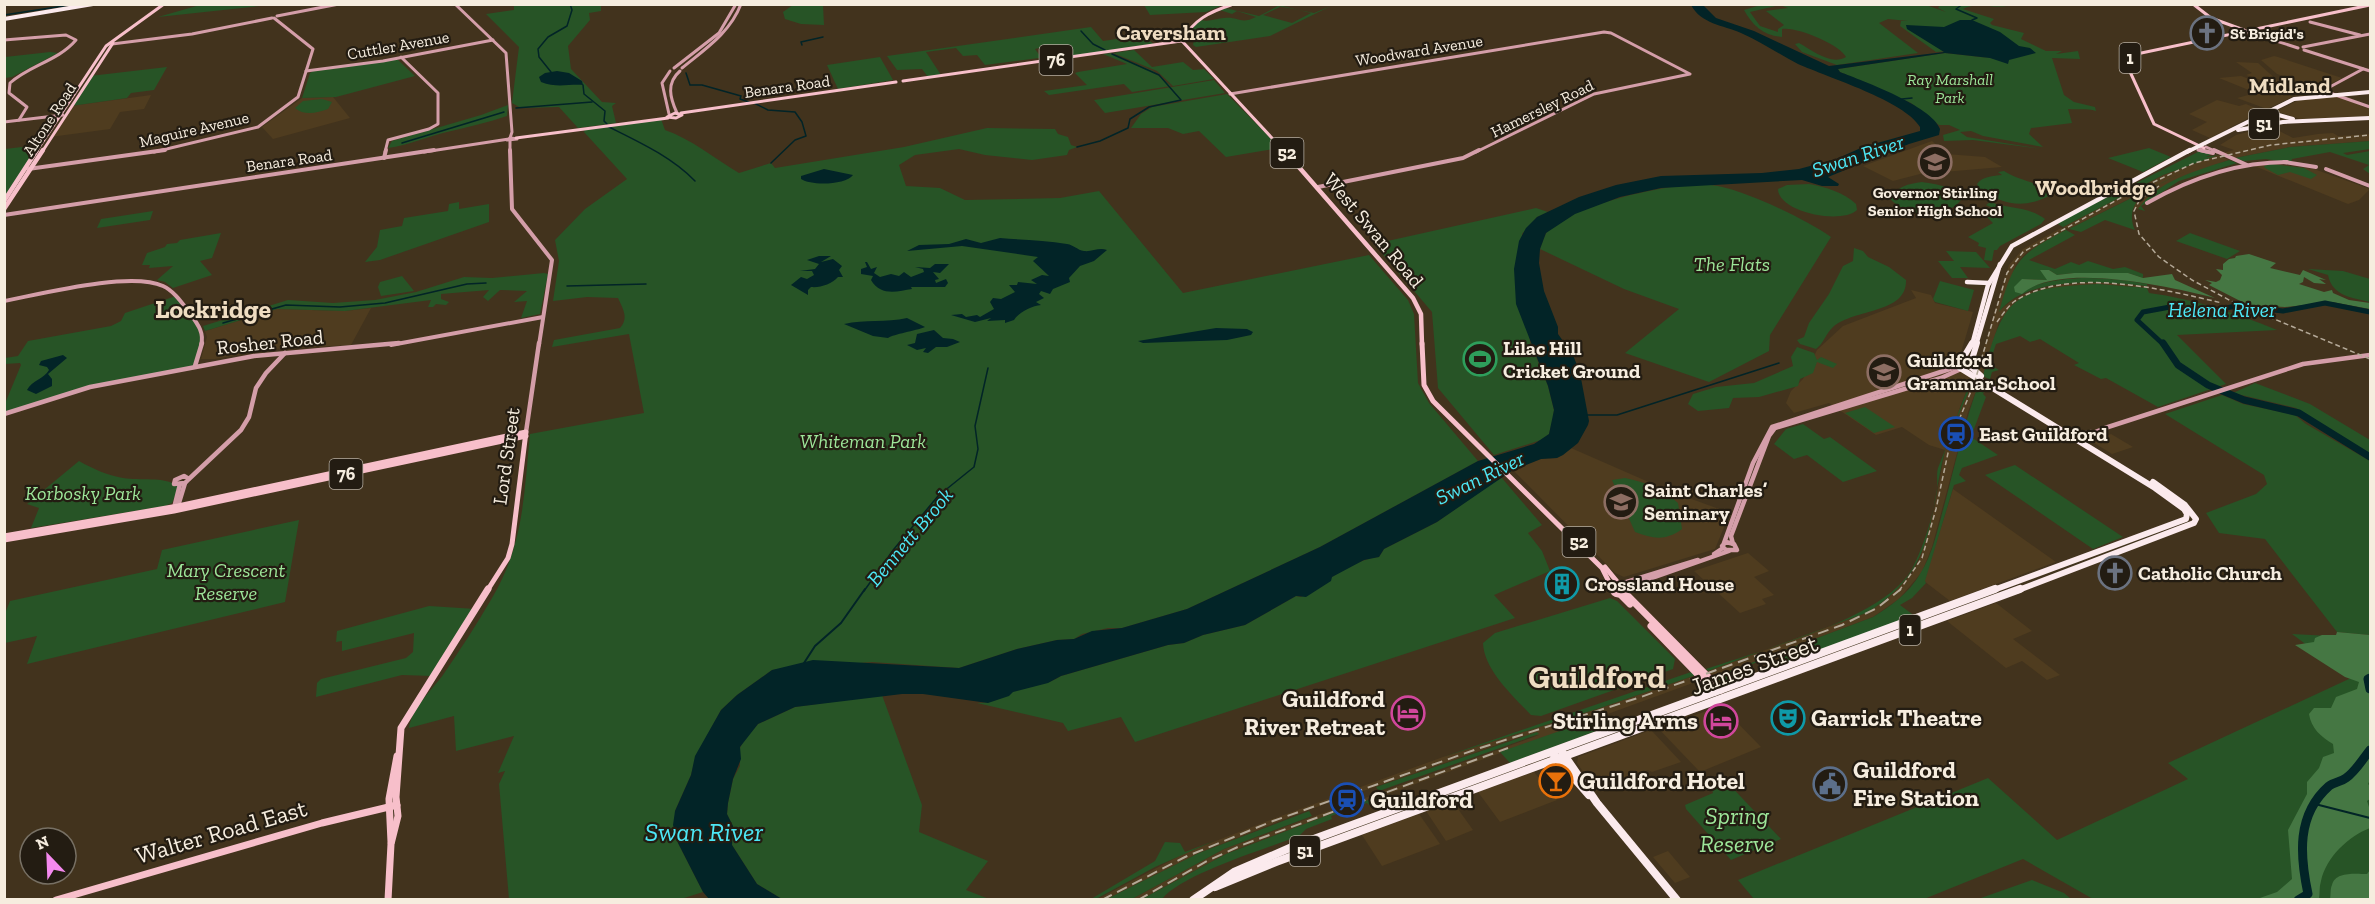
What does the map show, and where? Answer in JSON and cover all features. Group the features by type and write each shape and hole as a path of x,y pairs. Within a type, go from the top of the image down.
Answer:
{"highway":[{"path":"4,19 91,4"},
{"name":"51","path":"2202,147 2294,99 2370,92"},
{"path":"2269,111 2286,118 2317,120"},
{"name":"51","path":"2202,147 2214,143 2235,130 2268,124 2370,118"},
{"path":"2250,120 2268,124"},
{"path":"2192,143 2192,150"},
{"path":"1960,367 1972,359 2000,264 2010,246 2192,150 2202,147"},
{"path":"2077,211 2202,147"},
{"path":"1960,367 1971,347 1984,296 1995,267 2000,264"},
{"path":"1967,282 1989,283"},
{"path":"1976,286 1984,296"},
{"name":"1","path":"1972,359 1971,367 1977,374 2077,437"},
{"name":"1","path":"1960,367 2077,437"},
{"name":"James Street","path":"1721,694 2187,517 2186,512 2175,502 2077,437"},
{"name":"James Street","path":"1194,900 1234,872 1302,844 2041,581 2186,528 2194,523 2196,519 2192,511 2174,496 2077,437"},
{"path":"2013,583 2020,586 2041,581"},
{"path":"1558,753 1677,900"},
{"name":"James Street","path":"1194,900 1235,877 1558,753"},
{"path":"1302,844 1310,847 1338,839"}],"main road":[{"name":"Altone Road","path":"4,209 60,115 106,46 164,4"},
{"path":"1185,42 1185,35 1191,24 1226,4 1233,5"},
{"path":"2193,4 2216,21 2248,31 2349,10"},
{"path":"1212,12 1233,5"},
{"path":"2248,31 2370,6"},
{"name":"1","path":"2202,147 2152,122 2126,58 2138,52 2248,31"},
{"name":"1","path":"2202,147 2155,123 2129,59 2141,53 2248,31"},
{"name":"West Swan Road","path":"1185,42 1230,94 1318,187 1413,298 1421,314 1424,385 1433,401 1514,482"},
{"name":"Benara Road","path":"680,114 1185,42"},
{"name":"Altone Road","path":"4,201 113,43"},
{"name":"76","path":"516,139 680,114"},
{"name":"76","path":"4,538 175,508 526,434"},
{"name":"Lord Street","path":"388,900 391,844 388,832 393,806 393,766 397,756 399,735 405,721 508,558 512,544 526,434"},
{"name":"52","path":"1514,482 1602,568 1612,591 1622,589"},
{"name":"52","path":"1514,482 1556,520 1721,694"},
{"name":"Walter Road East","path":"56,900 322,823 393,806"}],"street":[{"path":"113,43 183,35 339,4"},
{"name":"Lord Street","path":"455,4 506,52 510,63 512,209 552,260 526,434"},
{"path":"668,116 662,83 672,70 721,31 731,17 736,4"},
{"path":"680,114 670,86 673,76 726,31 735,19 741,4"},
{"name":"Maguire Avenue","path":"28,169 175,149 258,127 298,97 312,47 275,17"},
{"path":"2310,22 2363,35"},
{"path":"2327,26 2337,24"},
{"path":"2248,31 2367,69"},
{"name":"Woodward Avenue","path":"1230,94 1604,32 1611,33"},
{"name":"Hamersley Road","path":"1318,187 1463,158 1594,94 1689,75 1611,33"},
{"path":"2304,48 2370,34"},
{"path":"4,39 66,35 76,40 69,49 26,71 10,83 9,93 27,107 19,120"},
{"name":"Cuttler Avenue","path":"306,71 493,40"},
{"path":"384,158 388,140 429,129 438,124 438,93 401,57"},
{"path":"2367,69 2325,90 2370,107"},
{"path":"672,70 681,70"},
{"path":"4,122 65,114"},
{"name":"Lord Street","path":"512,132 516,139"},
{"path":"510,141 516,139"},
{"name":"76","path":"510,141 516,139"},
{"name":"Benara Road","path":"4,214 510,141"},
{"path":"2214,143 2212,147 2217,153"},
{"path":"2202,147 2245,164 2287,162"},
{"path":"2234,160 2302,164 2333,172 2370,186"},
{"path":"2233,167 2238,164 2234,160"},
{"path":"2147,203 2189,180 2252,162"},
{"path":"4,301 126,282 160,284 170,290 202,332 203,339 195,366"},
{"name":"Rosher Road","path":"4,414 90,387 195,366 254,356 413,341 543,317"},
{"path":"182,484 174,482 197,471 241,430 249,417 256,388 266,373 285,353"},
{"path":"2077,437 2317,360 2370,355"},
{"path":"1622,589 1733,544 1731,536 1769,436 1775,428 1941,378 1960,367"},
{"path":"1725,547 1760,447 1767,431 1772,427 1960,367"},
{"path":"175,508 182,484 187,477"}],"shaded area":[{"path":"2274,56 2342,78 2321,89 2277,74 2261,60"},
{"path":"2236,62 2258,63 2279,82 2267,82 2246,75 2252,73"},
{"path":"2241,76 2289,93 2292,97 2267,109 2237,98 2256,93 2219,78"},
{"path":"151,95 144,109 120,112 110,129 50,137 71,106"},
{"path":"2335,96 2370,109 2370,116 2300,119 2276,111 2299,100"},
{"path":"333,97 350,118 273,139 262,127 302,98"},
{"path":"2217,100 2239,106 2246,104 2262,111 2210,138 2192,130 2207,122 2189,114"},
{"path":"2270,126 2293,138 2333,133 2338,136 2370,134 2370,141 2290,147 2235,158 2223,153 2234,150 2220,145 2236,135"},
{"name":"Governor Stirling Senior High School","path":"1932,141 1946,154 1985,157 2002,167 1920,174 1893,181 1863,166"},
{"path":"2218,155 2229,160 2192,173 2155,191 2138,209 2133,208 2138,199 2159,184 2069,229 2063,227 2163,175"},
{"path":"2268,163 2314,169 2370,189 2359,200 2348,204 2252,165"},
{"path":"2061,228 2066,230 2027,252 2016,264 2000,310 2027,293 2063,284 2103,282 2147,286 2147,288 2098,284 2071,286 2044,290 2017,301 1999,322 1983,376 1977,371 2009,265 2023,249"},
{"name":"Guildford Grammar School","path":"1911,290 1931,295 1935,303 1973,312 1960,356 1951,365 1972,378 1956,417 1973,379 1979,383 1968,412 1932,547 1922,572 1899,599 1873,617 1714,677 1708,671 1866,613 1886,600 1912,574 1921,555 1934,511 1945,450 1929,445 1902,427 1876,435 1829,403 1794,413 1786,403 1791,391 1803,379 1817,350 1843,326 1916,298"},
{"path":"371,308 351,345 270,349 215,359 201,359 207,337 205,331 277,309 345,311"},
{"path":"2111,434 2133,447 2112,454 2091,441"},
{"name":"Saint Charles’ Seminary","path":"1571,448 1667,490 1730,513 1715,549 1624,577 1615,573 1513,470 1541,459 1557,458"},
{"path":"1953,489 2056,562 1950,601 1924,581"},
{"path":"1748,553 1769,571 1754,577 1774,595 1762,599 1766,604 1740,613 1694,571"},
{"path":"1996,603 2032,631 2013,639 2060,675 2047,680 2022,661 2006,668 1947,621"},
{"path":"1696,675 1701,680 1248,845 1226,854 1142,899 1132,899 1224,849 1539,735 1520,737 1308,810 1199,853 1107,899 1096,900 1185,853 1270,820 1443,757"},
{"path":"1721,706 1761,747 1700,772 1658,728"},
{"path":"1651,730 1681,762 1652,772 1648,770 1595,789 1577,763 1578,757"},
{"path":"1534,772 1557,800 1500,822 1478,792"},
{"path":"1453,802 1473,830 1446,841 1426,811"},
{"path":"1419,814 1440,844 1382,866 1362,835"},
{"path":"1668,851 1690,877 1675,883 1653,857"}],"green space":[{"path":"1223,4 1206,12 1150,15 1144,5"},
{"name":"Ray Marshall Park","path":"1764,4 1923,4 1946,12 1938,8 1940,5 2011,5 1975,6 1963,9 1994,19 1990,23 1992,25 2024,33 2021,39 2046,51 2062,51 2056,54 2078,51 2080,59 2052,58 2064,95 2074,102 2095,107 2096,111 2068,109 2072,123 2031,128 2029,134 2043,147 1983,136 1971,131 1960,132 1967,137 2042,149 1973,140 1944,141 1943,135 1960,130 1949,125 1939,125 1911,103 1840,72 1838,69 1945,53 1990,58 1948,51 1936,52 1900,26 1901,21 1908,21 1888,19 1879,23 1918,53 1837,65 1802,52 1795,44 1799,43 1834,60 1846,57 1836,47 1797,30 1782,29 1782,37 1764,32 1755,25 1744,10","holes":["1780,5 1788,8 1766,11 1784,25 1778,29 1778,32 1760,26 1750,12"]},
{"path":"200,5 269,5 158,17"},
{"path":"514,5 610,5 601,6 601,11 589,13 590,20 568,46 571,69 602,102 616,103 612,106 616,123 578,128 559,107 521,108 512,103 519,47 486,14 514,10"},
{"path":"793,5 823,5 824,25 801,24 785,19 783,12"},
{"path":"1278,6 1281,7 1263,15 1292,23 1311,13 1298,10 1314,13 1331,6 1270,36 1196,47 1193,45 1194,40 1189,35 1190,30 1200,20 1229,18 1246,20 1256,17 1237,11 1232,14 1220,10 1225,8 1259,16"},
{"path":"1091,27 1103,41 1117,39 1121,42 1147,39 1154,44 1060,58 1055,52 1045,53 1039,48 1035,49 1043,60 1039,58 985,65 977,55 963,56 956,48 926,52 941,75 928,77 922,69 897,70 887,56"},
{"path":"1134,50 1152,67 1183,62 1193,70 1204,69 1214,79 1173,86 1157,71 1113,53"},
{"path":"58,53 12,77 5,78 5,57"},
{"path":"1110,53 1153,71 1171,86 1132,92 1124,84 1049,95 1044,91 1087,85 1075,73 1127,64 1103,54"},
{"path":"880,57 893,80 838,89 827,65"},
{"path":"397,59 415,76 336,97 302,98 310,73 313,71"},
{"path":"167,67 154,90 131,93 127,98 71,106 90,76"},
{"path":"1214,80 1225,93 1105,113 1094,100"},
{"path":"1227,94 1280,148 1226,157 1199,131 1183,134 1168,128 1131,128 1141,114 1152,107"},
{"path":"322,99 332,102 328,109 306,113 295,108 303,101"},
{"path":"508,105 507,116 388,148 392,141"},
{"name":"Whiteman Park","path":"661,119 665,130 693,144 739,173 771,163 775,168 904,147 987,128 1055,129 1058,134 1068,137 1071,145 1077,147 1069,150 1067,155 1032,160 985,155 959,149 915,155 899,165 906,186 940,188 965,200 1060,198 1099,191 1183,293 1369,255 1408,300 1414,314 1418,383 1429,403 1478,461 1320,547 1187,609 1122,628 1108,628 1082,634 1074,639 1057,640 1017,649 959,668 872,662 772,670 737,695 721,710 696,756 691,775 675,811 678,843 703,892 681,899 509,899 499,784 505,771 498,773 514,736 456,751 454,716 409,728 418,707 462,647 503,578 517,538 521,518 530,434 644,413 629,334 552,347 554,340 620,328 625,317 618,298 587,297 553,301 559,261 555,240 585,209 627,179 584,132 585,130"},
{"path":"2370,141 2370,149 2343,153 2347,155 2370,151 2370,174 2363,169 2369,165 2330,152 2292,159 2291,163 2266,159 2244,161 2235,158 2290,147"},
{"path":"39,145 5,196 5,149"},
{"path":"2149,148 2171,157 2143,172 2108,158"},
{"path":"2200,151 2214,153 2206,157 2218,155 2163,175 2063,227 2058,224 2064,219"},
{"path":"2229,160 2237,163 2179,181 2141,206 2145,211 2138,209 2146,199 2167,184"},
{"path":"2271,164 2304,168 2317,175 2311,179 2290,172 2278,175 2264,166"},
{"path":"2004,171 2044,188 2049,192 2049,196 2030,203 2013,203 1996,198 1979,188 1977,184 1982,179 2002,175 1998,172"},
{"path":"1922,182 1950,189 1961,200 1954,207 1945,211 1926,214 1907,210 1890,199 1903,186"},
{"path":"1809,184 1828,188 1846,196 1856,204 1857,210 1838,216 1812,214 1788,204 1781,197 1778,189 1787,185"},
{"name":"The Flats","path":"1687,185 1724,187 1756,198 1790,213 1831,237 1770,335 1769,351 1709,382 1625,353 1679,309 1624,289 1540,249 1547,232 1558,223 1592,206 1634,194"},
{"path":"2158,185 2138,200 2132,218 2135,230 2105,220 2081,232 2069,229"},
{"path":"459,202 459,209 489,204 489,222 380,260 365,262 377,247 380,230 402,226 404,218 448,211 449,204"},
{"path":"1990,202 2032,212 2045,219 2041,224 1994,250 1992,261 1984,260 1986,248 1978,246 1979,243 1968,237 1993,223 1986,216 1993,208 1986,205"},
{"path":"1536,208 1548,212 1537,217 1522,234 1530,342 1548,386 1554,410 1553,418 1549,434 1541,440 1494,455 1438,388 1432,312 1374,244"},
{"path":"153,211 150,220 97,228 101,219"},
{"path":"2066,230 2075,235 2029,260 2055,269 2071,262 2079,265 2088,261 2113,269 2125,267 2143,274 2143,278 2128,273 2057,275 2049,270 2041,270 2048,280 2022,279 2028,288 2057,280 2087,278 2147,284 2147,286 2090,282 2048,286 2029,291 2012,300 1999,312 2009,281 2020,261 2037,246"},
{"path":"221,233 212,258 200,261 212,275 173,288 157,280 173,266 149,268 150,265 142,265 147,253 165,247 167,244"},
{"path":"2190,233 2240,251 2227,259 2176,241"},
{"path":"1854,248 1889,267 1906,280 1904,291 1889,305 1842,321 1833,327 1816,349 1800,344 1797,340 1804,337 1809,323 1829,294 1843,266 1853,261"},
{"path":"1946,251 1976,252 1990,268 1960,267 1968,278 1952,278 1938,261 1954,261"},
{"path":"2249,254 2276,263 2270,268 2300,275 2303,270 2326,280 2319,279 2326,284 2314,283 2304,277 2303,282 2299,284 2324,292 2332,290 2333,293 2349,300 2370,303 2370,309 2332,302 2285,307 2248,305 2209,285 2212,283 2205,280 2216,282 2220,280 2222,275 2216,269 2223,270 2223,264 2229,259"},
{"path":"2308,269 2343,271 2370,279 2370,302 2344,295 2334,288 2328,275"},
{"path":"2040,270 2049,270 2057,275 2128,273 2143,278 2172,274 2175,280 2215,298 2144,283 2087,278 2061,279 2039,284 2022,294 2015,292 2014,287 2022,279 2047,280"},
{"path":"548,274 540,314 521,318 527,301 514,302 527,291 500,290 488,301 483,297 489,290 441,294 441,299 449,302 446,305 436,304 433,307 428,307 431,300 345,311 277,309 205,331 203,326 288,300 333,303 375,300 416,292 464,277 492,278"},
{"path":"402,276 414,291 381,296 378,287 380,282"},
{"path":"1940,281 1974,290 1968,311 1935,302 1933,299"},
{"path":"2098,284 2147,288 2149,293 2214,307 2277,330 2177,335 2226,384 2158,407 2106,378 2101,379 2074,365 2079,363 2040,339 2030,342 2020,336 1996,344 1988,368 1994,367 1999,370 1992,372 1990,379 2008,390 1983,376 1998,328 2006,312 2017,301 2030,294 2048,289"},
{"path":"176,296 202,332 196,366 90,386 5,413 4,406 21,365 20,363 5,364 5,358 18,356 28,341 111,326 121,321 125,313"},
{"path":"1797,347 1814,353 1817,360 1821,357 1837,364 1833,368 1817,362 1813,373 1800,379 1798,386 1759,397 1733,398 1729,408 1698,411 1688,404 1693,394 1716,387 1754,383 1793,366 1791,357"},
{"path":"1972,378 1970,388 1954,426"},
{"path":"1979,383 1986,387 1983,394 1986,397 1971,437 1998,455 1962,468 1959,475 1966,481 1954,485 1926,583 1912,598 1900,605 1916,617 1755,674 1788,662 1779,654 1739,669 1747,677 1727,684 1714,677 1873,617 1893,604 1911,587 1933,547"},
{"path":"2255,383 2310,404 2370,440 2370,455 2296,408 2233,393"},
{"path":"2222,395 2243,404 2295,415 2306,424 2370,461 2370,635 2337,632 2265,539 2219,533 2206,513 2256,494 2267,484 2264,475 2165,414"},
{"path":"1865,407 1895,427 1874,433 1845,413"},
{"path":"1803,424 1824,439 1830,437 1877,471 1843,482 1807,455 1794,459 1774,444 1786,429"},
{"path":"1946,448 1940,473 1937,488 1937,471"},
{"name":"Korbosky Park","path":"79,461 117,477 159,480 179,486 172,503 165,506 31,528 39,508 27,504"},
{"path":"2015,465 2123,537 2093,549 1985,475"},
{"path":"1501,477 1542,525 1528,533 1542,551 1550,571 1494,595 1515,618 1135,742 1121,717 1068,731 1063,723 977,703 992,701 1014,691 1050,682 1061,676 1245,625 1296,596 1301,597 1350,567 1370,558 1379,557 1384,549 1437,522"},
{"path":"1625,478 1653,487 1678,503 1682,529 1670,536 1659,538 1635,532 1612,480"},
{"path":"1933,512 1926,540 1918,560 1906,579 1889,596 1866,613 1825,628 1876,603 1897,587 1912,569"},
{"name":"Mary Crescent Reserve","path":"299,520 285,602 27,664 37,636 5,643 4,616 10,601 157,569 162,550"},
{"path":"1610,598 1617,601 1675,659 1673,669 1541,716 1531,715 1494,673 1488,663 1483,643 1495,633"},
{"path":"429,606 476,609 433,676 402,675 316,697 317,683 321,679 406,658 413,652 414,633 342,651 342,641 336,642 337,631"},
{"path":"2337,632 2370,635 2370,780 2368,784 2370,799 2367,801 2370,810 2370,828 2354,836 2333,856 2324,872 2319,899 2257,899 2277,892 2292,879 2288,830 2307,794 2307,782 2319,768 2323,757 2334,753 2333,744 2317,732 2309,714 2314,708 2331,708 2336,697 2357,689 2359,682 2345,677 2295,645 2314,642 2315,638 2322,635 2336,635"},
{"path":"2292,634 2370,638 2370,899 2093,899 2023,859 1924,899 1754,899 1738,880 1988,778 2057,840 2188,779 2168,763 2351,678"},
{"path":"1771,648 1708,671 1706,669 1757,652"},
{"path":"1691,672 1696,675 1443,757"},
{"path":"882,695 922,805 919,832 988,861 966,890 989,899 782,899 757,884 732,845 733,826 727,814 733,779 740,766 740,748 758,724 795,707"},
{"path":"1591,720 1597,726 1612,721 1615,724 1510,763 1500,752"},
{"path":"1537,732 1539,734 1379,791 1376,787"},
{"name":"Spring Reserve","path":"1724,779 1781,839 1731,860 1685,805 1713,793 1711,785"},
{"path":"1381,795 1385,800 1369,805 1367,803 1331,816 1332,819 1306,829 1299,836 1187,880 1162,899 1142,899 1226,854"},
{"path":"1309,811 1312,816 1224,849 1132,899 1107,899 1199,853"},
{"path":"1214,841 1155,867 1096,899 1091,899 1155,861 1165,842 1180,843 1185,852"},
{"path":"2370,870 2370,898 2330,899 2331,887 2337,877 2347,874 2367,874"},
{"path":"2032,880 2064,893 2071,899 1978,899"}],"water":[{"name":"Swan River","path":"1691,5 1703,5 1716,18 1754,31 1829,66 1944,52 1907,29 1906,25 1944,27 1960,20 1972,20 2000,32 2019,46 2030,48 2036,53 2009,60 2008,64 1990,58 1945,53 1838,69 1840,72 1911,103 1934,120 1940,129 1939,135 1909,144 1828,177 1839,184 1838,186 1822,186 1802,180 1661,188 1620,197 1575,214 1546,233 1540,249 1539,263 1544,291 1558,327 1558,334 1573,355 1580,373 1589,421 1578,443 1557,458 1541,459 1513,470 1437,522 1384,549 1379,557 1364,560 1332,577 1331,581 1306,597 1296,596 1245,625 1061,676 1048,683 1013,692 1009,696 988,703 923,694 902,694 795,707 758,724 740,747 741,759 733,779 727,814 733,826 732,845 757,884 782,899 709,899 703,892 678,843 673,825 675,811 691,775 695,756 721,710 737,695 772,670 813,660 959,668 1017,649 1057,640 1074,639 1092,631 1122,628 1187,609 1320,547 1478,461 1534,444 1549,434 1554,410 1548,386 1516,304 1514,269 1519,241 1526,228 1537,217 1579,197 1616,185 1661,176 1762,173 1799,169 1836,159 1863,147 1920,131 1920,127 1912,117 1899,108 1798,64 1734,30 1706,20"},
{"path":"557,71 569,73 582,81 583,85 557,85 541,82 539,77 545,73"},
{"path":"824,169 853,175 836,183 812,183 801,179 801,176"},
{"path":"1000,238 1059,243 1084,251 1107,250 1094,261 1080,266 1069,278 1070,282 1053,289 1050,294 1041,291 1039,294 1044,298 1036,302 1041,305 1026,310 1014,320 1005,323 1005,320 987,321 991,318 975,322 951,315 980,317 994,309 990,302 993,298 1001,299 1015,292 1009,285 1017,285 1018,282 1037,284 1031,280 1042,275 1049,276 1033,261 1038,257 962,246 907,251 919,245 949,244 966,239 981,243"},
{"path":"819,256 831,256 821,262 833,259 842,266 839,270 843,277 838,277 826,285 811,287 808,295 791,285 801,277 807,279 814,275 812,271 800,271 815,269 819,264 807,260"},
{"path":"865,262 871,269 877,267 874,273 880,277 891,274 899,276 904,272 911,277 924,272 923,269 915,267 930,268 935,264 949,264 940,273 933,272 939,279 935,280 936,283 946,279 948,283 945,287 911,287 912,289 901,291 885,291 871,280 873,276 861,274 861,269 867,267"},
{"path":"907,318 925,327 888,338 873,336 844,324 891,320"},
{"path":"1216,328 1247,329 1253,332 1251,335 1227,340 1143,343 1138,341"},
{"path":"934,330 943,338 960,342 947,347 936,347 928,353 923,352 926,348 917,350 907,345 915,343 917,334"},
{"path":"63,355 67,358 48,374 52,379 52,386 36,394 27,390 49,370 39,365 41,361"}],"waterway":[{"name":"Bennett Brook","path":"551,72 539,57 538,49 548,37 567,26 572,10 570,4"},
{"path":"1963,4 1956,9 1977,18 1972,20"},
{"path":"4,15 70,5"},
{"path":"1081,31 1093,44 1105,50"},
{"path":"802,45 801,42 823,37"},
{"path":"1077,147 1100,141 1128,128 1130,119 1149,107 1181,100 1159,75 1112,54"},
{"path":"686,73 690,85 702,85 741,96 740,99 749,102"},
{"name":"Bennett Brook","path":"583,85 584,94 605,111 604,121 607,124"},
{"path":"1902,99 1912,98"},
{"path":"516,108 592,102"},
{"path":"754,103 768,110 795,112 802,122 806,136 795,140 771,163"},
{"path":"402,143 504,112"},
{"name":"Bennett Brook","path":"609,127 666,157 695,181"},
{"path":"223,323 286,305 340,307 385,303 467,284 486,283"},
{"path":"567,286 646,284"},
{"name":"Helena River","path":"2164,345 2137,320 2143,312 2170,307 2202,312 2237,306 2283,311 2325,303 2370,312"},
{"name":"Helena River","path":"2163,343 2178,365 2208,385 2244,400 2299,413 2370,457"},
{"path":"1587,415 1617,415 1779,363"},
{"name":"Bennett Brook","path":"864,591 894,549 938,496 974,467 978,449 975,426 988,368"},
{"name":"Bennett Brook","path":"804,663 815,646 841,623 865,589"},
{"name":"Helena River","path":"2370,678 2368,679 2370,689"},
{"name":"Helena River","path":"2298,900 2308,894 2302,851 2306,823 2311,810 2318,797 2329,786 2344,779 2356,769 2370,750"},
{"path":"2315,804 2370,818"}],"railway":[{"path":"1900,590 1922,558 1936,509 1951,439 1974,384 2007,273 2023,252 2124,196 2194,163 2271,145 2370,135"},
{"path":"2159,186 2140,199 2134,211 2139,234 2159,257 2192,280 2231,301 2370,359"},
{"path":"1997,322 2015,301 2037,290 2062,285 2089,283 2145,287 2222,303"},
{"path":"1102,900 1185,857 1273,821 1480,748 1641,697 1842,625 1877,608 1900,590"},
{"path":"1138,900 1207,861 1242,845 1508,748"}],"place":[{"name":"St Brigid's","path":"2207,33"},
{"name":"Governor Stirling Senior High School","path":"1935,162"},
{"name":"Lilac Hill Cricket Ground","path":"1480,359"},
{"name":"Guildford Grammar School","path":"1884,372"},
{"name":"East Guildford","path":"1956,434"},
{"name":"Saint Charles’ Seminary","path":"1621,502"},
{"name":"Catholic Church","path":"2115,573"},
{"name":"Crossland House","path":"1562,584"},
{"name":"Guildford River Retreat","path":"1408,713"},
{"name":"Garrick Theatre","path":"1788,718"},
{"name":"Stirling Arms","path":"1721,721"},
{"name":"Guildford Hotel","path":"1556,781"},
{"name":"Guildford Fire Station","path":"1830,784"},
{"name":"Guildford","path":"1347,800"}],"district":[{"name":"Caversham","path":"1171,32"},
{"name":"Midland","path":"2290,85"},
{"name":"Woodbridge","path":"2095,187"},
{"name":"Lockridge","path":"213,309"},
{"name":"Guildford","path":"1597,677"}]}
